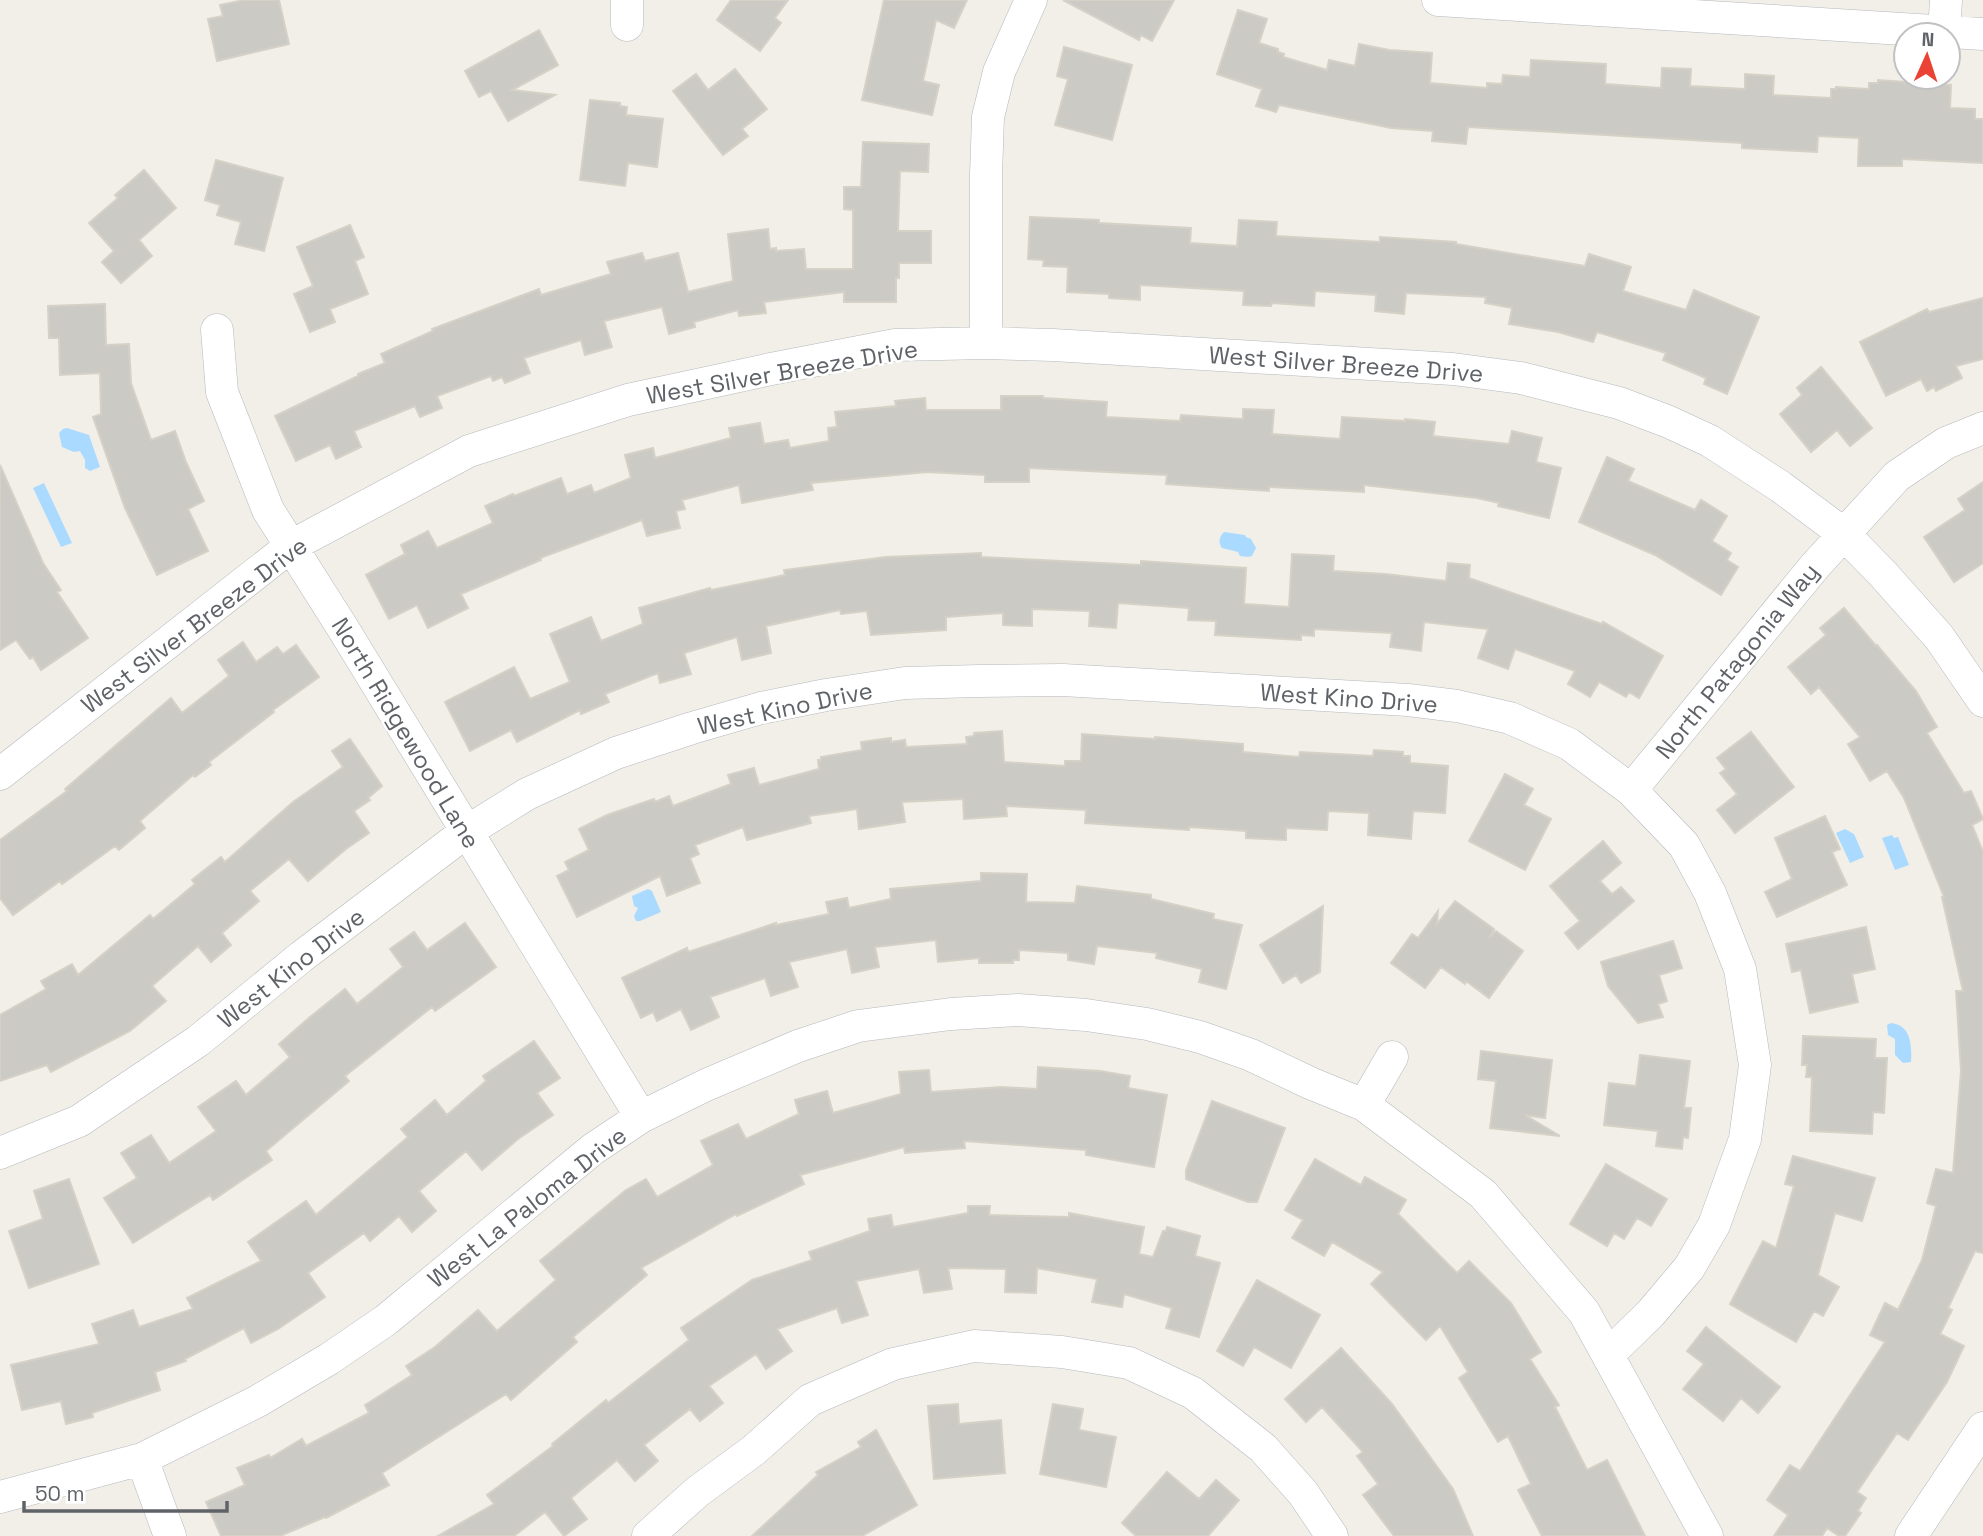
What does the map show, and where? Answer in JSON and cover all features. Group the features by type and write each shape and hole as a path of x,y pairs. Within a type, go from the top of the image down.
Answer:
{"street":[{"path":"986,343 988,117 999,72 1031,0"},
{"path":"1438,0 1892,29"},
{"path":"1945,21 1946,0"},
{"path":"1962,33 1983,34"},
{"name":"North Ridgewood Lane","path":"217,330 222,392 268,510 641,1117"},
{"name":"West Silver Breeze Drive","path":"5,759 291,546 470,451 628,400 895,345 1054,345 1453,369 1521,378 1619,403 1710,441 1781,487 1844,534 1939,637 1983,701"},
{"name":"North Patagonia Way","path":"1631,790 1815,565 1897,476 1946,443 1983,428"},
{"name":"West Kino Drive","path":"0,1153 79,1121 198,1041 301,957 466,832 527,794 616,753 692,727 761,708 826,695 905,683 967,681 1063,680 1408,700 1457,706 1510,718 1569,744 1631,790 1684,845 1710,893 1740,969 1755,1065 1745,1139 1714,1225 1689,1268 1651,1313 1608,1355"},
{"name":"West La Paloma Drive","path":"0,1497 142,1459 258,1401 329,1359 386,1320 593,1149 641,1117 798,1046 858,1026 951,1014 1018,1010 1147,1024 1200,1037 1251,1055 1364,1105 1483,1194 1584,1312 1707,1536"},
{"path":"1364,1105 1392,1057"},
{"path":"648,1536 697,1492 754,1450 810,1400 892,1364 974,1346 1062,1352 1129,1363 1193,1393 1263,1448 1303,1493 1332,1536"},
{"path":"1910,1536 1983,1427"},
{"path":"142,1459 170,1536"}],"water":[{"path":"67,428 89,435 100,467 90,471 85,468 85,460 80,451 74,452 62,447 59,433"},
{"path":"44,483 72,543 61,547 33,488"},
{"path":"1224,532 1245,535 1251,539 1256,548 1252,556 1240,556 1238,552 1222,548 1220,540"},
{"path":"1845,829 1854,834 1864,857 1850,863 1836,833"},
{"path":"1892,835 1894,838 1898,837 1909,865 1895,870 1882,838"},
{"path":"648,889 652,891 661,912 636,921 634,916 638,908 634,906 632,896"},
{"path":"1891,1023 1903,1028 1909,1037 1911,1062 1903,1063 1895,1055 1895,1039 1888,1035 1887,1025"}],"building":[{"path":"244,0 279,0 289,44 217,61 208,19 223,16 220,5"},
{"path":"731,0 788,0 775,18 781,23 760,51 717,20"},
{"path":"884,0 967,0 954,28 936,20 923,81 939,85 932,115 862,100"},
{"path":"1063,0 1174,0 1152,41 1141,35 1139,40"},
{"path":"1238,10 1267,19 1259,43 1278,49 1278,52 1284,54 1283,57 1327,70 1329,60 1355,66 1359,44 1389,50 1432,53 1430,83 1487,88 1487,83 1502,84 1503,75 1530,77 1531,60 1606,64 1605,84 1661,88 1662,68 1691,69 1690,86 1745,89 1745,74 1774,76 1773,95 1831,98 1831,89 1836,87 1869,89 1869,83 1878,83 1878,80 1892,81 1892,91 1951,91 1950,108 1975,109 1975,119 1983,119 1983,163 1902,159 1902,166 1858,166 1859,138 1818,136 1817,152 1742,148 1742,143 1468,127 1466,144 1432,141 1433,131 1391,128 1279,105 1276,112 1256,106 1262,89 1217,74"},
{"path":"539,30 558,65 512,90 555,95 508,121 491,91 479,97 465,71"},
{"path":"1064,47 1132,65 1112,140 1055,125 1068,79 1057,76"},
{"path":"735,69 767,109 742,129 748,136 723,155 673,91 696,74 708,90"},
{"path":"590,100 620,103 620,106 627,107 626,115 663,119 657,167 628,163 625,186 580,180"},
{"path":"863,142 929,144 928,172 900,171 898,231 931,231 931,263 899,263 896,302 844,302 844,292 764,302 766,313 739,316 738,310 694,322 695,327 669,334 662,307 604,321 612,347 585,355 581,340 524,358 530,373 505,383 502,377 493,381 491,376 437,396 442,408 420,417 415,406 354,431 361,447 336,459 330,445 296,461 275,416 385,363 381,354 433,331 432,329 539,289 541,295 611,274 607,262 642,253 645,261 678,253 688,292 733,281 728,234 768,229 770,249 804,249 806,269 853,269 853,210 844,209 844,187 861,187"},
{"path":"216,160 283,178 264,251 235,244 241,222 217,215 220,205 205,200"},
{"path":"144,170 176,208 139,240 152,256 121,283 102,262 114,251 89,223 118,198 115,195"},
{"path":"1030,217 1191,228 1190,243 1237,246 1239,220 1277,222 1276,236 1380,242 1380,237 1456,242 1585,266 1589,254 1631,267 1623,291 1686,310 1694,290 1759,317 1727,394 1704,384 1706,378 1663,360 1666,353 1597,332 1593,342 1558,332 1509,324 1512,308 1485,303 1486,297 1406,293 1404,314 1375,311 1376,295 1315,291 1314,306 1272,303 1271,306 1243,305 1244,291 1140,285 1140,300 1109,298 1109,294 1067,292 1068,267 1043,266 1044,260 1028,259"},
{"path":"350,225 364,257 355,261 368,294 330,309 335,322 310,332 294,294 313,286 297,247"},
{"path":"1983,298 1983,359 1956,366 1962,378 1936,391 1934,387 1927,391 1921,379 1886,396 1860,342 1927,309 1929,312"},
{"path":"105,304 106,345 129,344 131,383 151,440 175,431 204,501 188,509 208,551 157,575 125,508 93,417 101,414 100,373 60,375 59,338 49,338 48,306"},
{"path":"1821,367 1872,428 1850,446 1837,430 1811,452 1780,414 1802,395 1797,388"},
{"path":"1001,396 1043,396 1107,402 1106,417 1180,421 1181,415 1243,419 1243,409 1274,410 1272,434 1340,439 1342,417 1435,422 1433,436 1509,444 1512,431 1542,438 1536,462 1561,468 1549,518 1477,498 1364,485 1364,492 1269,487 1269,491 1166,484 1167,475 1029,468 1029,482 985,482 985,475 927,472 811,483 813,490 742,503 739,485 682,500 685,509 676,511 680,528 647,536 642,520 540,558 541,560 461,594 468,608 428,628 417,605 389,619 366,575 405,554 401,545 428,531 437,548 493,523 485,506 513,494 514,496 561,478 567,494 591,485 594,493 631,478 625,455 653,448 655,458 731,438 729,428 760,423 764,444 788,440 790,448 829,441 828,428 837,427 835,412 896,406 895,401 925,398 926,410 1001,410"},
{"path":"1607,457 1634,469 1628,481 1695,510 1701,500 1727,516 1712,541 1731,553 1727,560 1738,567 1721,595 1655,555 1579,522"},
{"path":"0,465 43,563 61,590 57,592 88,638 41,670 33,657 30,659 16,640 0,650"},
{"path":"1983,482 1983,563 1954,582 1924,537 1965,510 1958,499"},
{"path":"981,553 981,557 1141,565 1141,561 1246,568 1244,604 1289,607 1292,554 1334,556 1333,571 1446,581 1448,563 1470,565 1469,578 1602,624 1603,622 1663,656 1639,698 1629,692 1626,697 1599,682 1590,697 1568,684 1575,671 1515,649 1508,669 1478,658 1488,629 1424,622 1421,651 1390,647 1392,633 1314,629 1314,636 1301,635 1301,640 1215,635 1216,621 1188,620 1189,608 1118,603 1116,628 1089,626 1090,611 1032,609 1032,626 1003,625 1003,613 946,617 946,630 871,635 867,611 841,614 840,610 766,626 771,653 742,660 737,637 684,653 691,674 660,683 658,673 605,694 609,702 581,714 580,710 517,742 511,730 470,751 445,702 514,667 530,699 570,682 550,634 591,617 601,641 643,624 639,608 710,588 711,590 785,575 784,570 886,557"},
{"path":"1844,608 1916,691 1937,727 1927,733 1964,793 1971,791 1983,819 1972,825 1983,852 1983,1253 1975,1251 1948,1308 1952,1310 1940,1334 1964,1346 1947,1382 1908,1440 1897,1433 1857,1492 1866,1498 1858,1511 1861,1513 1845,1536 1839,1536 1827,1528 1822,1536 1774,1536 1788,1515 1767,1500 1790,1465 1800,1471 1885,1342 1870,1335 1885,1303 1898,1310 1922,1260 1936,1206 1927,1203 1936,1169 1953,1173 1961,1071 1956,991 1963,991 1944,897 1904,798 1887,771 1870,781 1848,744 1860,737 1819,687 1811,694 1788,667 1826,635 1820,628"},
{"path":"243,642 256,662 277,647 283,654 296,645 319,677 209,762 211,765 195,777 193,775 140,821 145,828 119,850 115,846 13,915 0,898 0,840 67,791 65,789 171,698 182,713 229,676 218,660"},
{"path":"1002,731 1004,762 1065,766 1065,761 1081,761 1082,734 1243,744 1243,752 1299,757 1300,752 1373,756 1374,750 1403,752 1403,756 1410,756 1410,763 1448,766 1445,813 1413,811 1411,839 1368,835 1369,813 1328,811 1327,830 1286,828 1286,840 1246,838 1246,831 1085,823 1086,810 1006,806 1007,816 964,819 963,799 902,802 905,822 859,829 857,809 809,816 811,823 747,840 743,827 695,845 699,854 690,858 700,883 667,896 660,876 577,917 557,876 569,870 565,862 589,850 579,829 607,815 654,799 655,802 669,796 673,806 731,784 728,775 754,768 759,785 819,769 818,760 821,760 821,757 862,750 861,742 891,738 891,742 905,740 906,747 967,744 966,737 974,736 974,733"},
{"path":"1751,732 1794,787 1735,833 1717,810 1737,794 1720,773 1726,769 1717,758"},
{"path":"350,739 382,786 368,798 370,800 354,811 369,833 308,881 289,859 250,891 259,901 222,933 231,945 211,962 198,946 152,986 166,1001 130,1031 51,1072 47,1065 0,1081 0,1015 46,989 41,981 72,964 78,975 150,915 153,919 195,884 192,880 221,857 225,862 293,802 343,767 332,751"},
{"path":"1505,774 1533,789 1524,805 1551,819 1525,870 1469,841"},
{"path":"1825,816 1840,849 1832,852 1847,885 1777,917 1765,892 1792,879 1775,838"},
{"path":"1603,841 1621,863 1600,881 1612,894 1621,887 1634,901 1578,949 1565,933 1580,921 1550,886"},
{"path":"981,873 1027,874 1026,902 1075,903 1077,886 1151,895 1151,899 1214,914 1213,919 1242,925 1226,989 1199,982 1202,969 1156,958 1157,953 1097,946 1094,964 1068,960 1068,953 1019,950 1019,960 1013,960 1013,963 979,963 979,958 938,962 936,940 875,947 879,967 852,973 847,949 789,962 798,987 771,996 765,978 710,997 719,1017 691,1030 681,1009 657,1021 653,1012 641,1018 622,978 687,948 688,952 776,923 829,914 826,902 847,898 849,908 891,899 890,889 981,881"},
{"path":"1455,901 1494,929 1490,937 1496,931 1523,951 1489,998 1441,967 1425,988 1391,963 1412,934 1418,938 1438,911 1437,924"},
{"path":"1323,906 1320,972 1301,983 1296,975 1283,983 1260,945"},
{"path":"465,923 496,967 435,1011 432,1007 345,1076 349,1081 266,1151 272,1160 213,1200 210,1195 133,1243 104,1198 137,1178 121,1153 151,1135 169,1163 216,1131 198,1107 236,1081 246,1095 290,1057 279,1044 310,1017 345,989 357,1004 403,967 390,949 414,932 427,950"},
{"path":"1866,927 1875,969 1852,974 1858,1002 1810,1013 1801,970 1792,972 1786,944"},
{"path":"1673,941 1682,968 1659,975 1667,1001 1658,1004 1663,1017 1638,1023 1608,986 1601,962"},
{"path":"1803,1036 1876,1039 1875,1058 1887,1058 1884,1113 1873,1112 1872,1134 1810,1131 1812,1077 1806,1077 1807,1065 1802,1065"},
{"path":"534,1041 560,1078 537,1093 553,1115 518,1139 482,1170 466,1151 419,1191 436,1211 412,1232 399,1216 370,1241 364,1233 308,1273 325,1297 278,1329 251,1343 244,1328 185,1359 186,1361 155,1372 160,1390 92,1413 93,1417 66,1424 61,1401 22,1410 11,1365 99,1344 92,1324 133,1310 139,1327 193,1309 187,1298 261,1261 248,1242 306,1201 316,1215 408,1137 401,1129 435,1100 447,1115 486,1081 483,1076"},
{"path":"1481,1051 1552,1060 1545,1118 1525,1115 1560,1136 1490,1128 1496,1081 1478,1079"},
{"path":"1640,1055 1690,1061 1684,1108 1691,1108 1688,1138 1683,1137 1682,1149 1656,1146 1658,1131 1604,1125 1609,1083 1636,1086"},
{"path":"1038,1067 1130,1076 1128,1088 1167,1095 1154,1167 1086,1155 1086,1150 964,1141 965,1148 905,1153 904,1147 800,1175 804,1184 737,1216 736,1214 641,1268 647,1275 573,1337 577,1342 511,1400 506,1394 382,1473 389,1485 326,1518 280,1536 221,1536 206,1502 245,1485 237,1468 269,1455 270,1458 302,1439 306,1446 369,1413 365,1405 412,1375 406,1366 435,1347 478,1310 497,1331 556,1280 540,1261 626,1190 646,1179 657,1197 713,1165 701,1141 738,1124 746,1139 799,1114 795,1100 827,1091 833,1113 901,1094 899,1072 929,1070 931,1092 1001,1087 1037,1089"},
{"path":"1212,1101 1285,1128 1257,1202 1248,1202 1186,1179 1186,1170"},
{"path":"1793,1156 1875,1178 1862,1221 1835,1213 1818,1275 1839,1287 1823,1316 1814,1311 1796,1342 1730,1304 1763,1241 1776,1248 1794,1186 1785,1184"},
{"path":"1315,1159 1361,1185 1365,1177 1406,1200 1398,1214 1457,1273 1469,1261 1511,1303 1541,1352 1530,1359 1559,1405 1555,1407 1587,1470 1607,1460 1645,1536 1542,1536 1518,1490 1531,1484 1508,1436 1498,1442 1459,1378 1468,1372 1440,1326 1426,1340 1371,1284 1383,1272 1332,1242 1324,1256 1292,1238 1303,1220 1285,1210"},
{"path":"1606,1164 1667,1199 1651,1226 1637,1218 1624,1239 1614,1233 1607,1246 1570,1224"},
{"path":"69,1179 99,1264 29,1288 9,1231 43,1219 34,1191"},
{"path":"968,1206 990,1206 989,1215 1069,1217 1069,1213 1144,1227 1139,1254 1153,1257 1167,1227 1200,1236 1195,1256 1220,1263 1199,1337 1166,1328 1172,1308 1124,1294 1122,1307 1092,1302 1097,1279 1037,1268 1036,1293 1005,1292 1006,1269 948,1268 952,1289 924,1293 919,1269 856,1281 868,1315 842,1323 837,1308 777,1329 792,1351 766,1369 756,1354 709,1386 723,1403 700,1421 690,1409 644,1445 658,1461 635,1481 617,1460 571,1498 587,1519 564,1536 545,1512 514,1536 438,1536 494,1504 487,1495 553,1446 552,1444 606,1400 608,1403 689,1340 681,1328 752,1280 812,1260 809,1252 870,1231 868,1219 891,1215 893,1227 968,1213"},
{"path":"1257,1280 1320,1315 1291,1368 1254,1347 1243,1366 1217,1351"},
{"path":"1706,1327 1780,1387 1758,1413 1741,1398 1723,1421 1683,1389 1704,1364 1687,1351"},
{"path":"1341,1348 1392,1404 1453,1489 1473,1536 1394,1536 1363,1495 1378,1484 1357,1456 1363,1452 1322,1407 1306,1422 1285,1399"},
{"path":"958,1404 959,1424 1001,1420 1005,1473 934,1479 928,1406"},
{"path":"1053,1404 1083,1409 1079,1430 1116,1437 1106,1487 1040,1474"},
{"path":"876,1430 917,1505 862,1536 752,1536 818,1475 816,1472 861,1447 858,1442"},
{"path":"1167,1472 1199,1499 1216,1480 1239,1500 1208,1536 1136,1536 1122,1523"}]}
